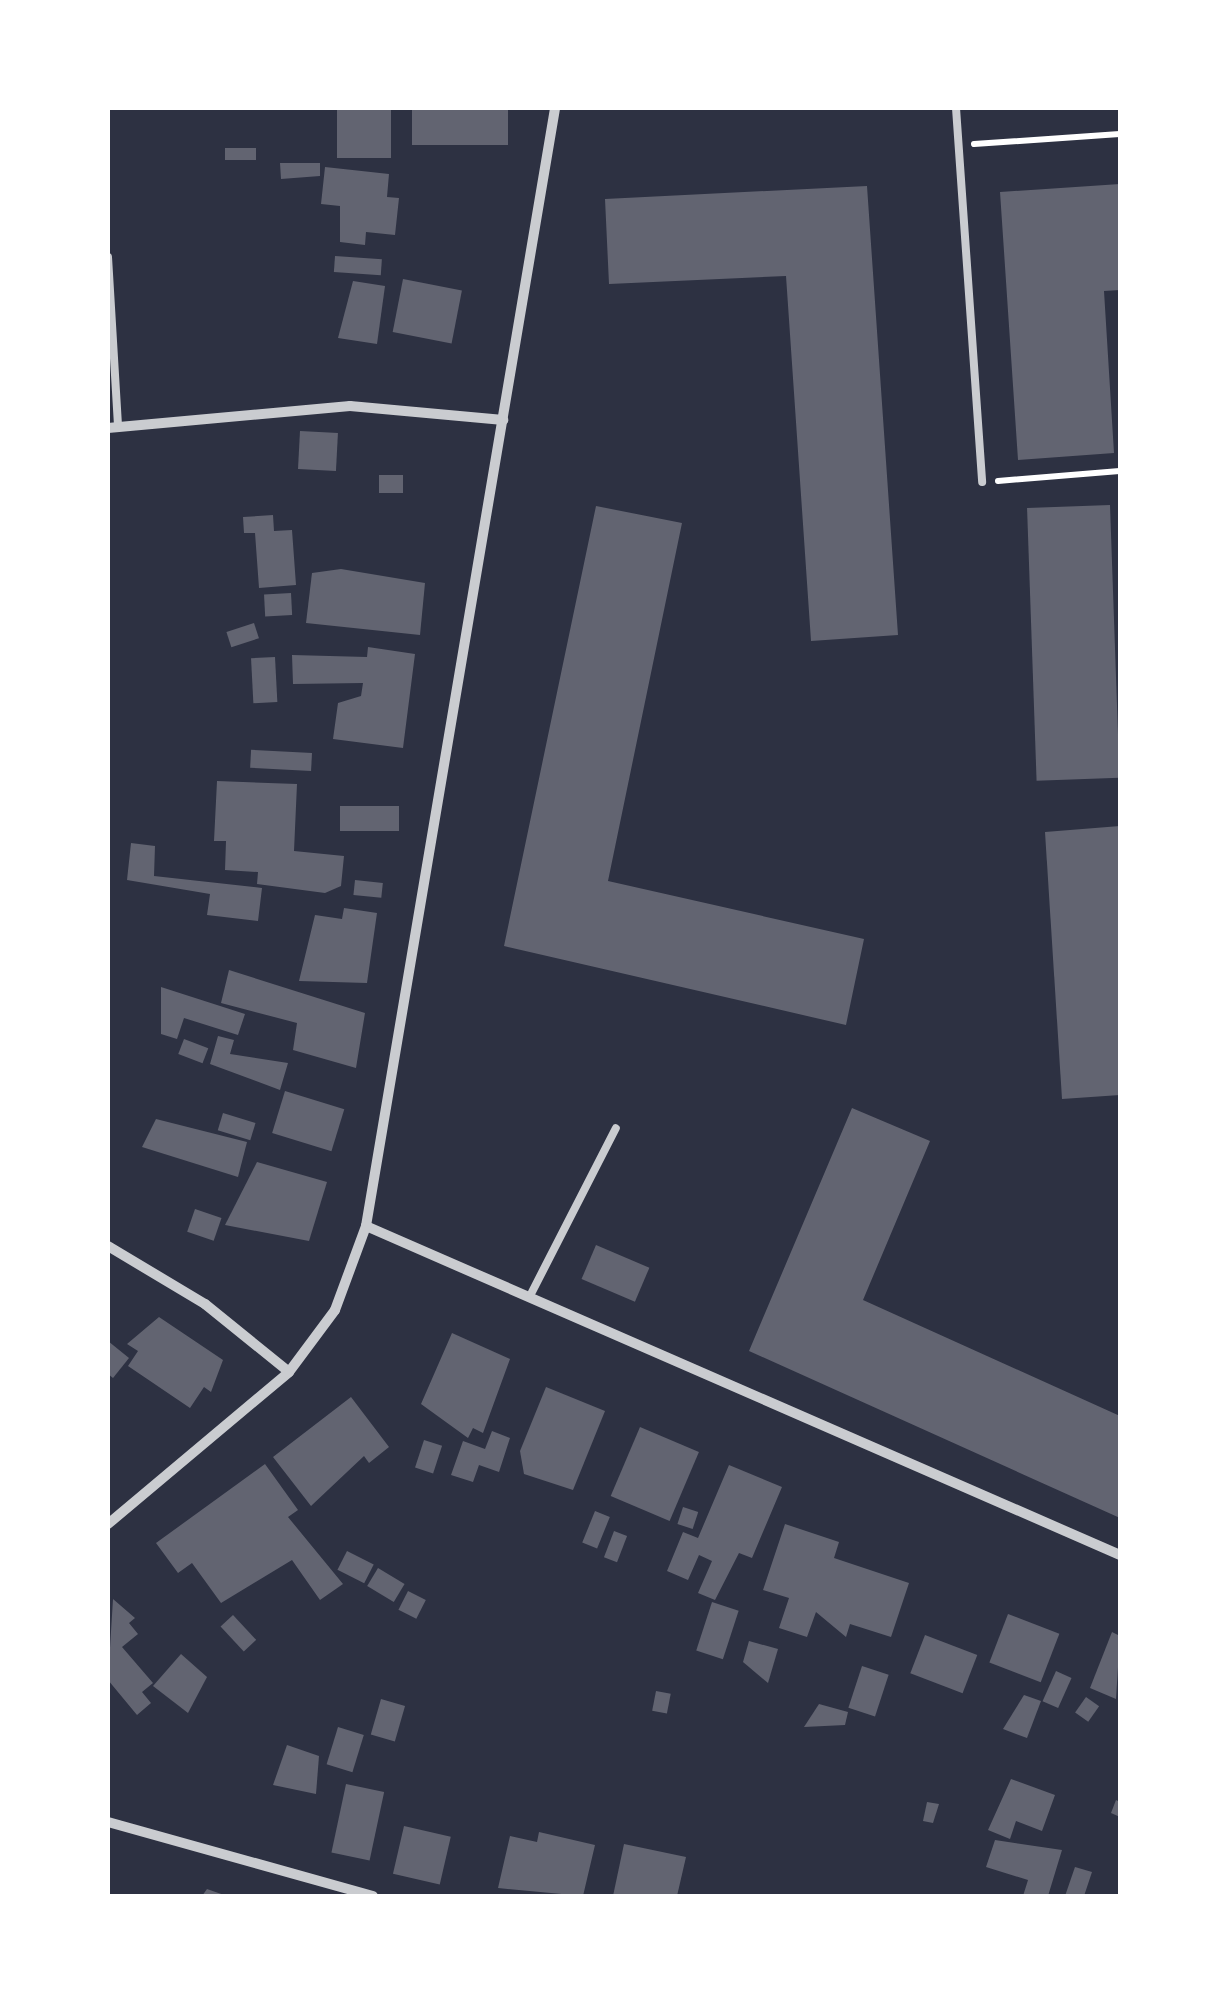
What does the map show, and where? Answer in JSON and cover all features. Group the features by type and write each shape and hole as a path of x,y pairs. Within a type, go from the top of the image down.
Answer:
{"street":[{"path":"108,1524 289,1372 335,1310 366,1226 555,108"},
{"path":"112,427 350,406 503,420"},
{"path":"366,1226 532,1292 1120,1555"},
{"path":"108,1246 205,1304 289,1372"},
{"path":"108,1822 373,1896"}],"lane":[{"path":"956,108 982,482"},
{"path":"108,257 112,427"},
{"path":"532,1292 616,1128"}],"path":[{"path":"958,145 1120,134"},
{"path":"982,482 1120,472"}],"building":[{"path":"337,108 391,108 391,158 337,158"},
{"path":"412,108 508,108 508,145 412,145"},
{"path":"225,148 256,148 256,160 225,160"},
{"path":"280,163 320,163 320,176 281,179"},
{"path":"325,167 389,174 387,197 399,198 395,235 366,232 365,245 340,242 340,206 321,204"},
{"path":"1120,184 1120,290 1104,291 1114,453 1018,460 1000,192"},
{"path":"867,186 898,635 811,641 786,276 609,284 605,199"},
{"path":"335,256 382,259 381,275 334,272"},
{"path":"403,279 462,290 452,343 393,332"},
{"path":"353,281 385,286 377,344 338,338"},
{"path":"300,431 338,433 336,471 298,469"},
{"path":"379,475 403,475 403,493 379,493"},
{"path":"1110,505 1120,778 1037,781 1027,508"},
{"path":"596,506 682,523 608,881 864,939 846,1025 504,946"},
{"path":"273,515 274,531 292,530 296,585 259,588 255,533 244,533 243,517"},
{"path":"341,569 425,583 420,635 306,623 312,573"},
{"path":"291,593 292,615 265,616 264,594"},
{"path":"254,623 259,638 231,647 226,632"},
{"path":"368,647 415,654 403,748 333,739 338,703 361,696 363,683 293,684 292,655 367,657"},
{"path":"275,657 277,702 253,703 251,658"},
{"path":"251,750 312,753 311,771 250,768"},
{"path":"217,781 297,784 294,851 344,856 341,886 325,893 257,884 258,872 225,870 226,841 214,841"},
{"path":"340,806 399,806 399,831 340,831"},
{"path":"1120,826 1120,1095 1062,1099 1045,832"},
{"path":"131,843 155,846 154,876 262,888 258,921 207,915 210,894 127,880"},
{"path":"355,880 383,883 381,898 353,895"},
{"path":"344,908 377,913 367,983 299,981 315,915 342,919"},
{"path":"229,970 365,1013 356,1068 293,1050 297,1023 221,1003"},
{"path":"161,987 245,1014 238,1035 184,1018 177,1039 161,1034"},
{"path":"218,1036 234,1040 230,1054 288,1063 280,1090 210,1064"},
{"path":"184,1039 208,1048 203,1063 178,1054"},
{"path":"285,1091 344,1109 331,1151 272,1133"},
{"path":"852,1108 930,1141 863,1300 1120,1416 1120,1518 749,1351"},
{"path":"223,1113 256,1123 250,1140 218,1130"},
{"path":"156,1119 247,1142 238,1177 142,1147"},
{"path":"257,1162 327,1182 309,1241 225,1225"},
{"path":"195,1209 221,1218 214,1241 187,1232"},
{"path":"596,1245 649,1268 635,1302 582,1279"},
{"path":"159,1317 223,1360 211,1392 204,1387 190,1408 128,1366 138,1351 127,1344"},
{"path":"452,1333 510,1359 483,1433 473,1428 468,1438 421,1404"},
{"path":"108,1341 129,1358 113,1378 108,1374"},
{"path":"546,1387 605,1411 573,1490 524,1474 520,1451"},
{"path":"351,1397 389,1447 369,1463 364,1456 311,1506 273,1457"},
{"path":"640,1427 699,1452 670,1521 611,1496"},
{"path":"492,1431 510,1438 499,1472 479,1465 473,1482 451,1475 463,1441 485,1449"},
{"path":"424,1440 442,1446 433,1473 415,1468"},
{"path":"265,1464 298,1510 288,1517 343,1584 320,1600 292,1560 221,1603 192,1563 178,1573 156,1543"},
{"path":"729,1465 782,1487 752,1558 739,1553 715,1600 698,1593 712,1561 699,1555 688,1580 667,1571 683,1532 698,1538"},
{"path":"683,1507 698,1512 693,1529 677,1524"},
{"path":"595,1511 610,1517 597,1549 582,1543"},
{"path":"785,1524 839,1542 834,1558 909,1583 891,1637 850,1624 846,1637 816,1612 807,1637 779,1628 789,1598 763,1590"},
{"path":"614,1531 627,1536 617,1562 604,1557"},
{"path":"347,1551 374,1565 364,1583 337,1570"},
{"path":"378,1568 405,1584 394,1602 367,1586"},
{"path":"408,1591 426,1600 416,1619 398,1610"},
{"path":"113,1599 135,1618 129,1623 138,1634 122,1647 153,1683 142,1692 151,1703 137,1715 108,1680"},
{"path":"712,1602 739,1611 723,1659 696,1651"},
{"path":"1008,1614 1059,1634 1041,1682 989,1663"},
{"path":"233,1615 256,1640 244,1651 221,1627"},
{"path":"1112,1632 1120,1636 1116,1699 1090,1688"},
{"path":"925,1635 977,1655 963,1693 910,1673"},
{"path":"749,1641 778,1649 768,1683 743,1662"},
{"path":"181,1654 207,1677 188,1713 153,1686"},
{"path":"862,1666 889,1675 875,1716 848,1708"},
{"path":"1056,1671 1072,1678 1058,1708 1043,1701"},
{"path":"656,1691 671,1694 667,1713 652,1711"},
{"path":"1024,1695 1041,1701 1027,1738 1003,1729"},
{"path":"1086,1697 1099,1706 1088,1722 1075,1713"},
{"path":"381,1699 405,1706 395,1741 371,1735"},
{"path":"819,1704 848,1712 845,1725 804,1727"},
{"path":"338,1727 364,1735 352,1772 327,1764"},
{"path":"287,1745 319,1756 316,1794 273,1785"},
{"path":"1011,1779 1055,1795 1042,1831 1016,1821 1010,1839 988,1830"},
{"path":"346,1784 384,1792 370,1861 331,1852"},
{"path":"1116,1800 1120,1802 1120,1817 1111,1813"},
{"path":"927,1802 939,1804 933,1823 923,1821"},
{"path":"404,1826 451,1837 440,1885 393,1874"},
{"path":"539,1832 595,1845 583,1896 498,1888 510,1836 537,1842"},
{"path":"995,1840 1062,1850 1048,1896 1023,1896 1028,1880 986,1867"},
{"path":"624,1844 686,1857 677,1896 613,1896"},
{"path":"1075,1867 1092,1872 1084,1896 1065,1896"},
{"path":"207,1889 227,1896 202,1896"}]}
